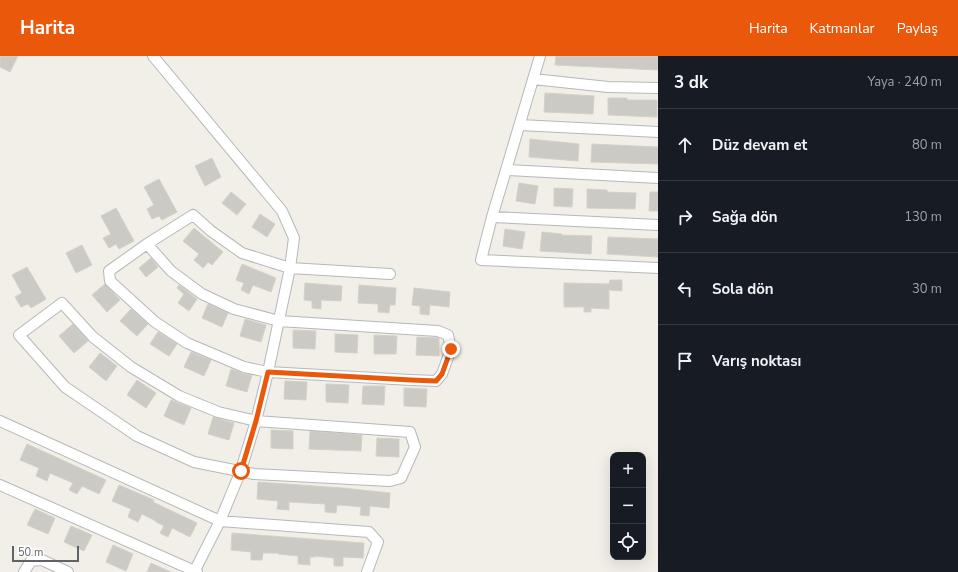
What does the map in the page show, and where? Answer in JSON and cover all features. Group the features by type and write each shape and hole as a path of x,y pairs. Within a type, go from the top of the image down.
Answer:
{"street":[{"path":"0,485 195,572 220,521 241,471 256,421 268,372 290,268 294,238 282,211 153,56"},
{"path":"540,56 492,217 481,260 658,268"},
{"path":"533,79 608,87 658,88"},
{"path":"520,125 658,132"},
{"path":"506,170 658,178"},
{"path":"147,244 171,271 202,294 234,308 279,321 438,330 448,335 451,349 442,374 436,381 268,372 244,367 187,342 155,322 110,281 109,271 147,244 193,215 211,231 242,253 290,268 390,274"},
{"path":"492,217 658,225"},
{"path":"62,303 93,337 131,367 178,396 218,412 256,421 410,432 415,447 401,478 390,481 254,474 194,462 137,436 65,387 19,335 62,303"},
{"path":"0,421 220,521 369,532 378,542 367,572"},
{"path":"24,572 31,561 42,560 68,572"}],"building":[{"path":"0,56 18,56 10,72 0,67"},
{"path":"556,56 658,56 658,70 555,65"},
{"path":"545,93 594,96 593,114 544,112"},
{"path":"608,98 627,98 627,100 657,100 657,117 608,115"},
{"path":"530,139 579,144 578,161 529,157"},
{"path":"592,144 658,147 658,164 591,162"},
{"path":"212,158 221,177 205,186 195,166"},
{"path":"159,179 177,212 162,220 159,216 152,219 147,209 154,205 144,187"},
{"path":"519,183 538,186 535,204 516,201"},
{"path":"554,188 573,189 572,207 554,206"},
{"path":"587,189 607,190 607,192 636,193 635,209 587,208"},
{"path":"231,192 246,204 237,215 222,203"},
{"path":"650,192 658,192 658,211 649,211"},
{"path":"116,208 134,241 119,249 116,244 109,248 103,238 111,234 101,216"},
{"path":"260,214 275,224 267,237 252,227"},
{"path":"194,228 223,252 212,265 208,262 203,268 194,260 199,254 183,241"},
{"path":"505,229 525,232 522,249 503,246"},
{"path":"542,232 562,234 561,235 592,236 591,254 540,251"},
{"path":"608,237 658,239 658,257 607,254"},
{"path":"82,245 92,265 76,273 66,253"},
{"path":"151,258 158,267 146,277 139,268"},
{"path":"242,264 276,278 271,292 253,285 249,294 241,290 244,283 236,280"},
{"path":"27,267 46,299 31,308 28,304 21,307 15,297 22,293 12,275"},
{"path":"610,280 622,280 622,291 609,290 609,309 591,308 591,312 584,312 584,307 564,307 564,283 609,284"},
{"path":"305,283 342,286 341,301 321,300 321,309 312,308 312,301 304,300"},
{"path":"105,284 120,300 107,312 92,295"},
{"path":"179,285 197,299 189,311 178,303 184,294 177,288"},
{"path":"359,285 396,288 395,305 390,305 389,313 378,312 378,304 358,303"},
{"path":"414,288 450,292 449,307 430,305 429,315 420,314 420,306 412,305"},
{"path":"208,304 228,313 222,327 202,318"},
{"path":"131,309 148,324 137,336 120,321"},
{"path":"245,319 266,325 261,342 240,336"},
{"path":"73,324 88,341 74,353 59,336"},
{"path":"293,330 316,331 315,349 293,348"},
{"path":"158,332 177,344 169,356 150,344"},
{"path":"335,334 358,335 357,353 335,352"},
{"path":"374,335 397,336 396,354 374,354"},
{"path":"417,337 439,338 439,356 416,355"},
{"path":"191,352 211,360 204,376 184,367"},
{"path":"100,353 117,366 106,381 89,367"},
{"path":"231,369 252,375 247,392 226,386"},
{"path":"137,380 156,393 146,408 127,395"},
{"path":"285,381 307,382 306,400 284,399"},
{"path":"326,384 349,385 348,403 326,402"},
{"path":"363,386 385,386 384,405 362,404"},
{"path":"404,388 427,389 426,407 404,406"},
{"path":"171,400 191,408 184,425 164,416"},
{"path":"213,417 234,423 229,440 208,434"},
{"path":"271,430 293,431 293,449 271,448"},
{"path":"310,431 362,435 361,451 309,449"},
{"path":"377,438 399,439 399,457 376,456"},
{"path":"27,444 106,480 99,494 82,486 77,494 69,490 73,483 50,473 47,481 36,476 39,468 20,460"},
{"path":"258,482 390,493 389,508 370,506 369,516 360,515 361,507 352,506 337,505 336,513 325,512 325,504 289,502 289,510 277,509 278,501 257,499"},
{"path":"119,485 154,500 153,502 197,523 190,537 172,528 168,537 160,533 164,526 142,514 138,522 128,517 131,509 112,501"},
{"path":"35,509 55,518 48,534 27,525"},
{"path":"71,526 92,535 84,551 64,542"},
{"path":"232,533 364,543 363,558 343,557 343,566 334,566 334,558 315,556 310,557 310,565 298,564 298,556 278,553 263,553 262,560 251,560 251,552 231,550"},
{"path":"113,545 133,554 126,571 106,562"},
{"path":"151,563 171,572 147,572"}],"route":[{"path":"241,471 256,421 268,372 436,381 442,374 451,349"}]}
